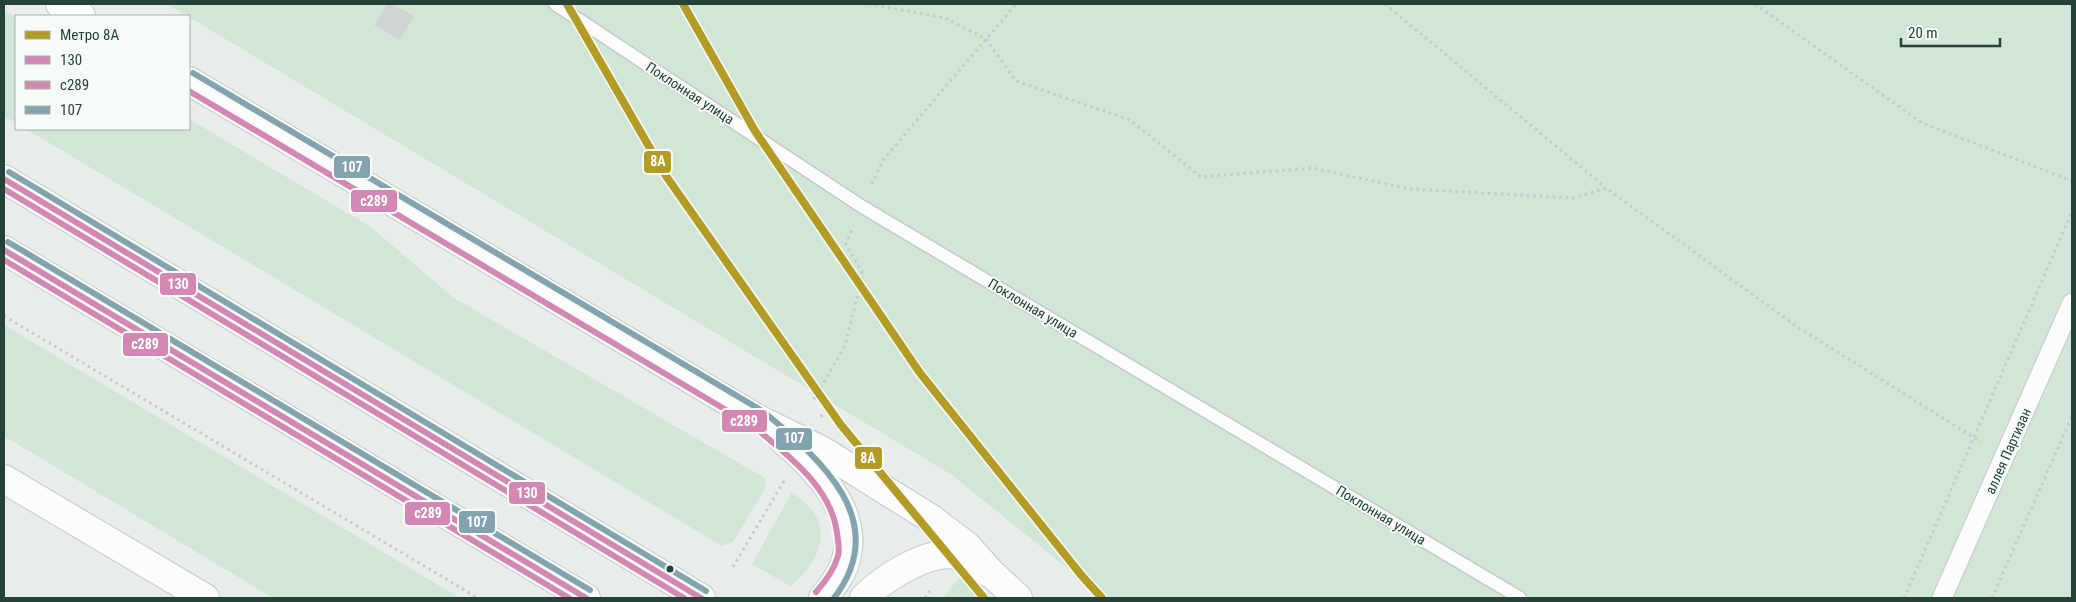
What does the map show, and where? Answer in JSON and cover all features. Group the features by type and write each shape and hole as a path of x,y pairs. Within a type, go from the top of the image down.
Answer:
{"main road":[{"path":"60,4 79,15"},
{"path":"190,82 758,419 823,450 930,518 966,546 1018,598"},
{"path":"4,180 702,598"},
{"path":"4,250 586,598"},
{"path":"758,419 800,454 824,482 842,508 847,529 848,554 837,581 823,598"},
{"path":"4,479 205,598"},
{"path":"864,598 891,577 916,562 936,555 959,556 991,573"}],"street":[{"name":"аллея Партизан","path":"1942,598 2006,457 2072,303"}],"lane":[{"name":"Поклонная улица","path":"554,4 862,206 1520,598"}],"path":[{"path":"869,4 945,18 986,39 1016,81 1130,120 1201,177 1312,168 1411,189 1573,198 1606,188"},
{"path":"883,160 1016,4"},
{"path":"1384,4 1606,188 1796,326 2006,457"},
{"path":"1754,4 1922,122 2072,182"},
{"path":"1904,598 2072,212"},
{"path":"814,399 845,346 863,274 846,244"},
{"path":"4,316 478,598"},
{"path":"1992,598 2072,416"},
{"path":"733,566 784,480"}],"green space":[{"path":"167,4 2072,4 2072,598 1100,598 1082,580 952,475 190,18 190,15 185,15"},
{"path":"4,10 15,17 15,122 4,116"},
{"path":"190,120 371,227 454,298 765,478 766,487 733,542 722,546 28,130 190,130"},
{"path":"4,325 460,598 273,598 4,436"},
{"path":"792,492 815,514 821,538 816,556 790,586 752,564"},
{"path":"961,575 988,598 943,598"}],"building":[{"path":"387,4 392,4 414,16 400,40 374,25"}],"metro line":[{"name":"8А","path":"567,4 666,176 841,425 984,598"},
{"name":"8А","path":"683,4 755,131 920,373 1082,576 1102,598"}],"transit line":[{"name":"107","path":"193,73 764,412 786,430 826,471 842,494 853,518 856,543 850,570 834,598"},
{"name":"с289","path":"190,92 753,426 806,473 817,486 833,516 837,533 838,556 829,576 816,592"},
{"name":"107","path":"9,172 706,591"},
{"name":"130","path":"4,179 701,598"},
{"name":"с289","path":"4,189 684,598"},
{"name":"107","path":"8,242 590,590"},
{"name":"130","path":"4,250 586,598"},
{"name":"с289","path":"4,260 569,598"}]}
